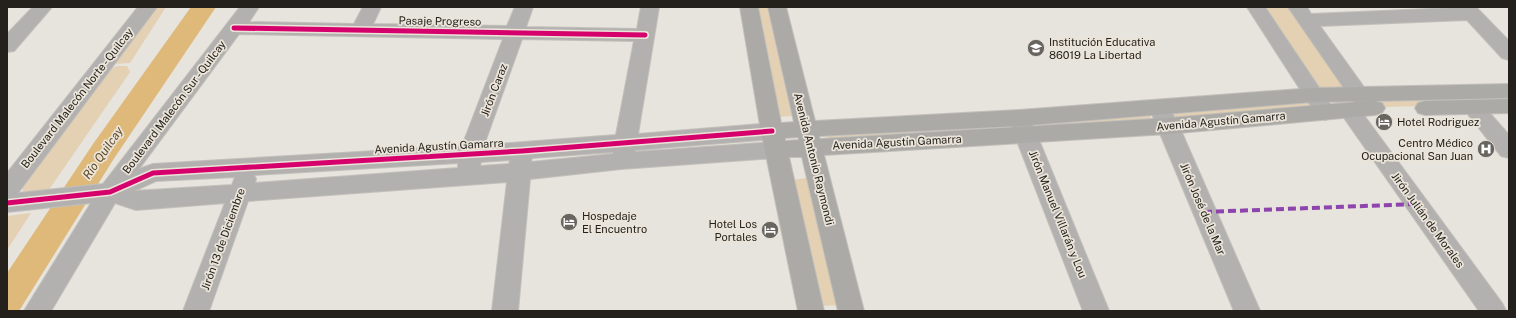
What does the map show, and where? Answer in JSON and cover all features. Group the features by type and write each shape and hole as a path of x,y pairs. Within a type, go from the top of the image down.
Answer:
{"main road":[{"path":"749,7 774,140 811,311"},
{"name":"Avenida Antonio Raymondi","path":"777,7 851,311"},
{"name":"Avenida Agustín Gamarra","path":"774,140 1023,126 1164,116 1325,112 1359,104 1509,91"},
{"name":"Avenida Agustín Gamarra","path":"1164,116 1313,95 1359,104 1473,107 1509,106"}],"street":[{"path":"7,46 43,7"},
{"name":"Boulevard Malecón Norte - Quilcay","path":"7,190 148,7"},
{"name":"Boulevard Malecón Sur - Quilcay","path":"37,311 102,193 250,7"},
{"path":"361,29 372,7"},
{"name":"Jirón Caraz","path":"469,165 524,7"},
{"path":"624,152 650,7"},
{"path":"1256,7 1325,112"},
{"path":"1301,13 1469,11 1509,53"},
{"name":"Jirón Julián de Morales","path":"1301,13 1493,311"},
{"name":"Pasaje Progreso","path":"234,28 645,35"},
{"path":"1473,107 1509,150"},
{"name":"Jirón José de la Mar","path":"1164,116 1246,311"},
{"name":"Jirón Manuel Villarán y Lou","path":"1023,126 1096,311"},
{"name":"Avenida Agustín Gamarra","path":"102,193 154,173 249,168 469,165 521,162 774,140"},
{"path":"505,311 521,162"},
{"name":"Avenida Agustín Gamarra","path":"102,193 136,201 241,192 469,165"},
{"name":"Jirón 13 de Diciembre","path":"196,311 249,168"},
{"path":"7,203 102,193"}],"shaded area":[{"path":"152,7 166,7 130,63 109,64"},
{"path":"756,7 767,7 792,116 778,117"},
{"path":"1263,7 1290,7 1346,87 1317,87"},
{"path":"117,66 127,66 130,72 48,191 24,193 21,184 103,73"},
{"path":"1509,96 1509,104 1384,107 1380,100"},
{"path":"1307,102 1316,110 1175,122 1168,113"},
{"path":"1148,113 1154,123 1048,130 1045,121"},
{"path":"1011,124 1015,132 829,145 827,135"},
{"path":"813,177 843,305 818,306 792,180"},
{"path":"31,213 7,250 7,216"}],"waterway":[{"name":"Río Quilcay","path":"7,301 103,152 204,7"}],"marked path":[{"path":"1204,212 1417,204"}],"cycle path":[{"path":"234,28 645,35"},
{"path":"7,203 110,192 153,173 522,151 772,131"}],"place":[{"name":"Institución Educativa 86019 La Libertad","path":"1036,48"},
{"name":"Hotel Rodriguez","path":"1384,122"},
{"name":"Centro Médico Ocupacional San Juan","path":"1486,149"},
{"name":"Hospedaje El Encuentro","path":"569,222"},
{"name":"Hotel Los Portales","path":"770,230"}]}
